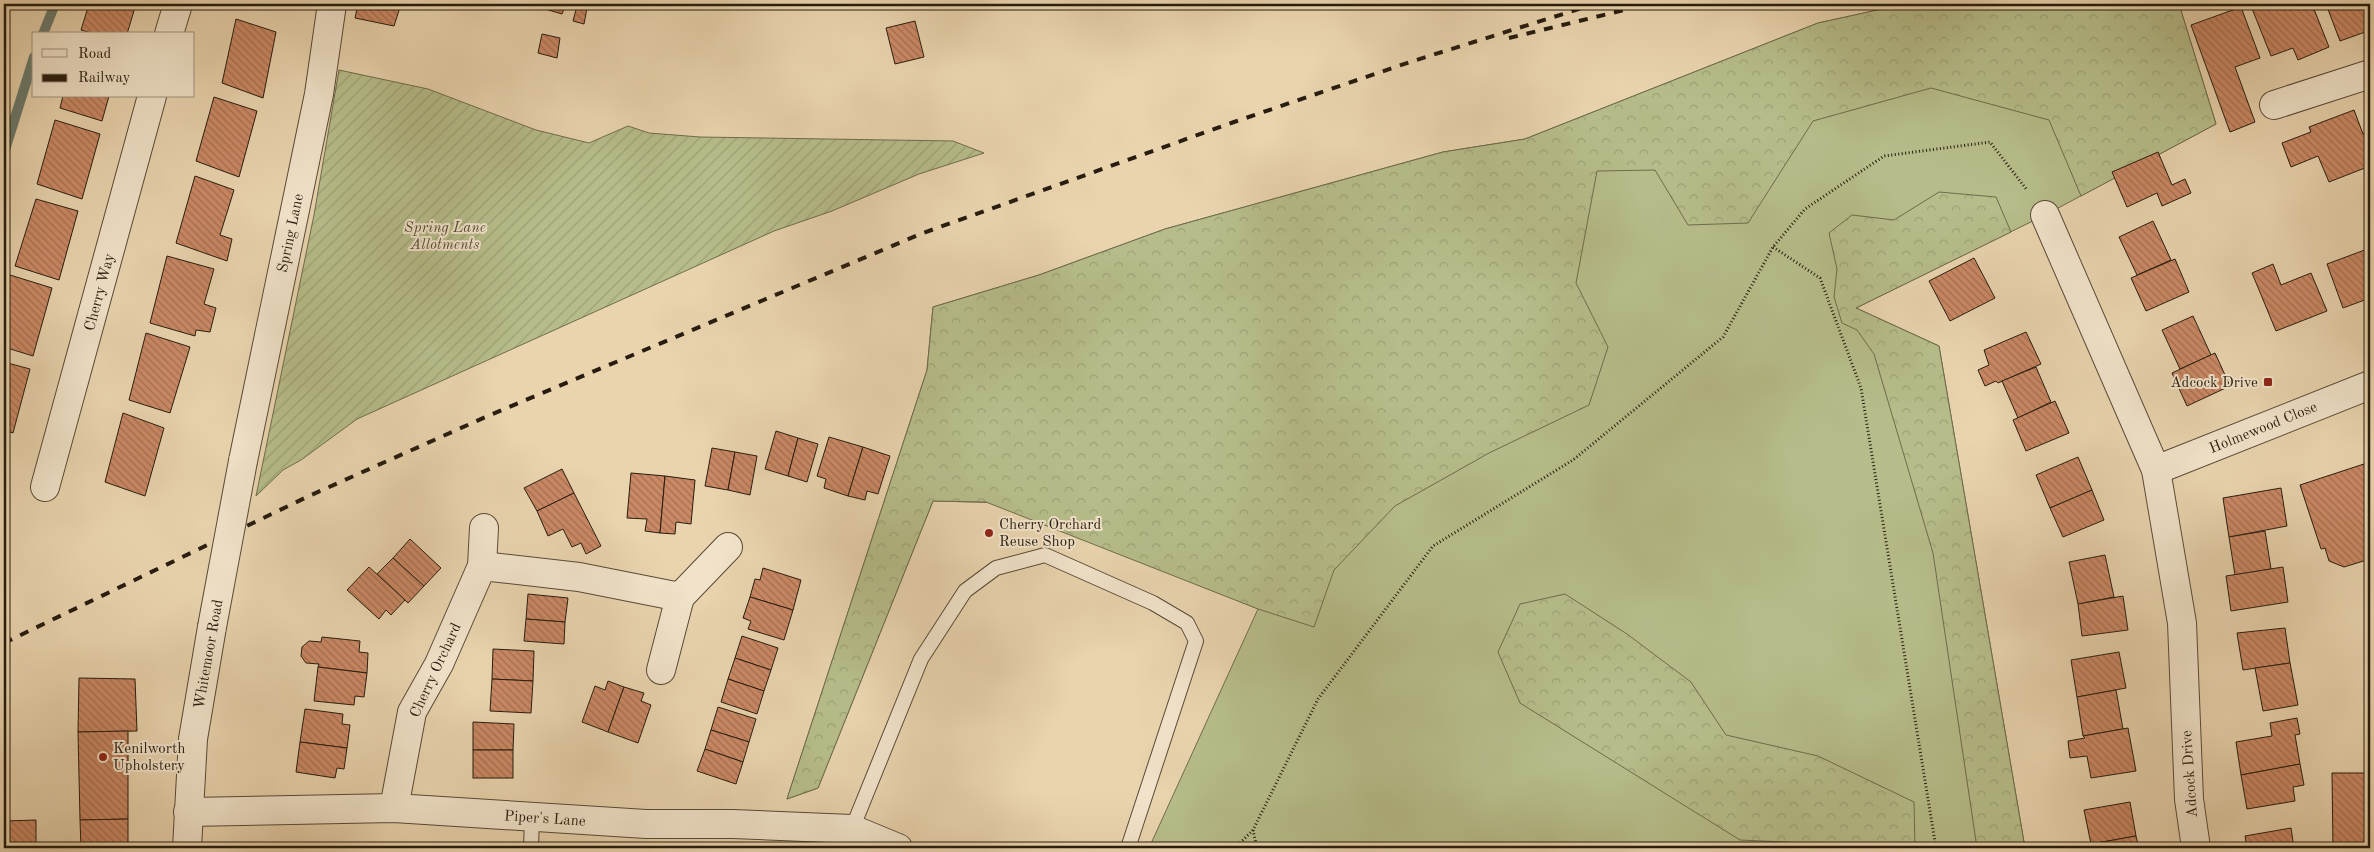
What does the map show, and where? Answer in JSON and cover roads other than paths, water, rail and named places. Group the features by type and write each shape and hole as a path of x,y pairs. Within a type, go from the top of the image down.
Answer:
{"street":[{"path":"171,32 178,4"},
{"name":"Spring Lane","path":"243,461 319,94 332,4"},
{"path":"2274,104 2370,74"},
{"name":"Cherry Way","path":"46,487 151,98"},
{"name":"Adcock Drive","path":"2046,215 2156,470 2182,623 2189,799 2196,848"},
{"name":"Holmewood Close","path":"2156,470 2370,385"},
{"name":"Whitemoor Road","path":"187,848 193,739 243,461"},
{"name":"Cherry Orchard","path":"394,808 412,712 439,664 482,566 484,528"},
{"path":"661,670 680,597 728,547"},
{"path":"482,566 579,577 680,597"},
{"name":"Piper's Lane","path":"188,812 394,808 646,824 732,836 852,829 898,848"}],"lane":[{"path":"852,829 921,659 965,591 996,568 1044,554 1153,603 1187,623 1196,641 1128,848"},
{"path":"531,848 532,818"}],"waterway":[{"path":"44,32 55,4"},
{"path":"4,153 32,63"}],"railway":[{"path":"4,643 309,496 490,415 923,233 1234,122 1410,62 1595,4"},
{"path":"1509,38 1649,4"}],"place":[{"name":"Adcock Drive","path":"2268,382"},
{"name":"Cherry Orchard Reuse Shop","path":"989,533"},
{"name":"Kenilworth Upholstery","path":"103,757"}],"park label":[{"name":"Spring Lane Allotments","path":"445,236"}]}
